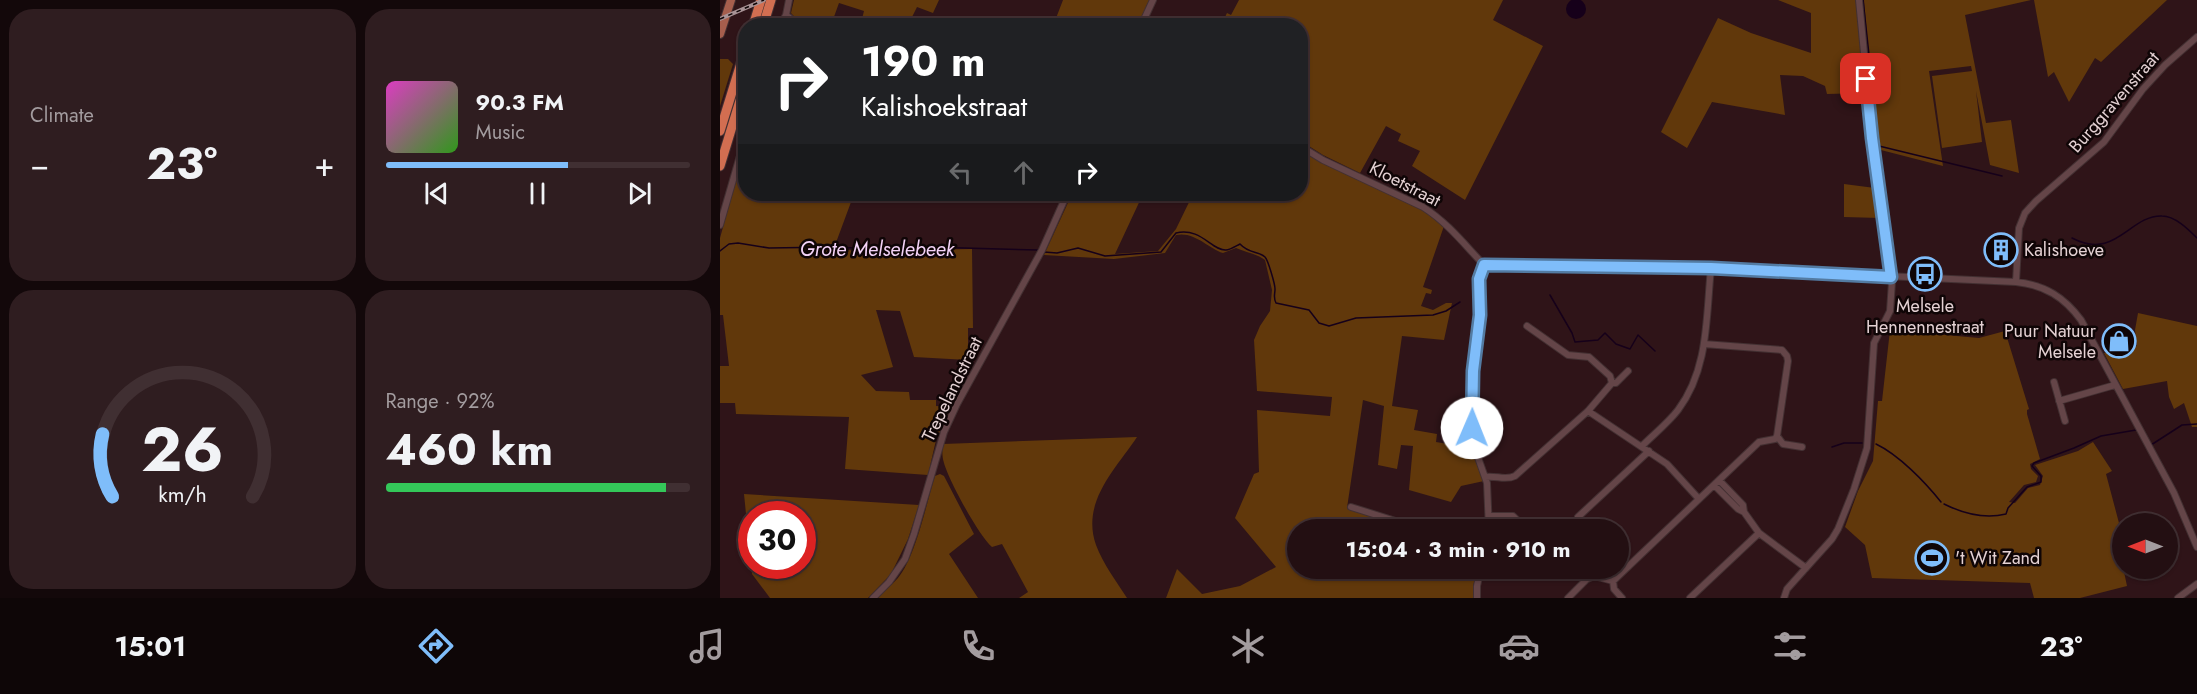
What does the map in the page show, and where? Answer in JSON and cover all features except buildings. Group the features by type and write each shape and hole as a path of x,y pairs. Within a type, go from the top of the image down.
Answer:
{"highway":[{"path":"758,18 770,1"},
{"path":"765,18 770,1"},
{"path":"720,131 738,73"},
{"path":"720,166 738,107"}],"main road":[{"path":"720,19 726,0"},
{"path":"720,34 731,0"}],"street":[{"path":"784,18 789,0"},
{"path":"1145,18 1153,0"},
{"path":"1777,598 1838,530 1866,454 1874,343 1889,314 1891,277 1872,138 1859,0"},
{"path":"786,15 790,18"},
{"name":"Burggravenstraat","path":"2016,282 2019,228 2025,213 2104,142 2143,89 2165,65 2197,37"},
{"name":"Kloetstraat","path":"1308,151 1437,216 1465,242 1484,265"},
{"path":"720,225 738,163"},
{"name":"Trepelandstraat","path":"873,598 889,582 905,559 944,432 957,404 1042,250 1064,201"},
{"path":"1516,519 1513,516 1489,516 1489,494 1475,449 1472,428 1473,371 1480,315 1479,279 1484,265 1711,268 2016,282 2042,287 2056,294 2072,308 2081,320 2174,493 2197,547"},
{"path":"1642,446 1686,398 1702,359 1711,268"},
{"path":"1527,326 1565,354 1589,357 1610,376 1612,383"},
{"path":"1613,581 1759,442 1775,439 1777,436 1787,356 1782,350 1704,344"},
{"path":"1485,477 1509,479 1515,476 1588,411 1612,383 1628,371"},
{"path":"2054,382 2065,421"},
{"path":"2059,401 2115,385"},
{"path":"1588,411 1667,464 1699,499"},
{"path":"1777,436 1784,444 1802,447"},
{"path":"1578,517 1648,451"},
{"path":"1717,483 1738,509 1744,512 1759,533 1806,568"},
{"path":"1350,507 1389,519"},
{"path":"1690,598 1759,533"},
{"path":"1568,598 1590,577 1597,576 1613,581"},
{"path":"1477,598 1479,579"},
{"path":"1613,581 1614,589 1622,598"},
{"path":"2178,598 2197,584"},
{"path":"1784,598 1787,589"}],"shaded area":[{"path":"1576,-1 1583,2 1586,9 1583,16 1576,19 1569,16 1566,9 1569,2"},
{"path":"794,0 939,0 933,13 917,7 912,18 862,18 864,11 839,3 834,18 795,18 791,13"},
{"path":"1063,0 1150,0 1141,18 1056,18"},
{"path":"1239,0 1503,0 1493,20 1543,46 1465,200 1412,166 1420,151 1398,141 1401,134 1386,126 1360,173 1308,145 1308,18 1224,18 1227,13 1231,15"},
{"path":"1778,0 1856,0 1865,93 1827,94 1825,86 1803,76 1780,75 1785,115 1712,102 1687,148 1661,132 1718,18 1751,33 1811,53 1811,13"},
{"path":"1864,0 2031,0 1965,15 1986,123 2011,120 2019,173 1990,165 1976,91 1982,142 1942,148 1932,76 1972,71 1971,66 1929,71 1943,166 1877,149"},
{"path":"2034,0 2167,0 2101,62 2095,58 2069,102 2054,72 2048,77"},
{"path":"720,59 728,59 733,64 720,106"},
{"path":"1308,154 1424,211 1444,226 1423,287 1432,290 1431,294 1426,293 1421,306 1433,310 1446,303 1452,303 1444,340 1402,336 1392,406 1418,410 1414,430 1437,434 1436,442 1473,448 1484,481 1461,486 1451,502 1409,490 1413,446 1401,445 1397,469 1378,465 1384,406 1363,400 1347,508 1384,519 1287,519 1287,579 1475,579 1473,586 1475,598 1166,598 1177,569 1202,594 1240,586 1276,567 1235,518 1254,474 1259,472 1257,410 1330,416 1332,397 1257,391 1254,340 1270,311 1272,290 1265,260 1258,256 1236,248 1223,253 1183,234 1176,235 1165,253 1114,259 1044,255 1069,201 1140,201 1115,254 1158,251 1176,229 1190,201 1308,201"},
{"path":"738,173 738,201 851,201 834,248 856,251 972,249 973,328 968,328 968,360 914,357 900,311 876,310 893,367 861,375 876,391 909,392 910,400 936,400 936,406 951,407 936,440 928,475 845,469 849,417 736,414 735,403 720,403 720,366 729,366 723,315 720,315 720,238"},
{"path":"1844,184 1875,188 1880,218 1844,217"},
{"path":"2138,313 2197,326 2197,427 2192,427 2184,403 2174,409 2169,397 2167,381 2123,389 2104,353 2137,346 2135,330"},
{"path":"1890,330 1979,338 2005,331 2029,409 2027,414 2040,459 2030,464 2031,469 2038,476 2036,482 2024,485 2009,502 2015,503 2028,488 2040,485 2043,476 2035,465 2078,451 2093,442 2112,471 2106,474 2116,513 2112,513 2112,579 2126,579 2127,586 2080,598 2034,598 2030,583 1872,578 1865,545 1845,527 1858,491 1873,461 1878,401 1882,401"},
{"path":"1137,437 1110,474 1093,515 1096,545 1106,566 1127,598 1019,598 1028,592 1002,544 992,547 965,508 944,463 943,444"},
{"path":"940,474 944,476 974,534 949,554 978,598 877,598 896,581 910,557 935,476"},
{"path":"744,494 919,505 908,539 891,574 868,598 770,598 756,579 816,579 816,501 745,501"}],"waterway":[{"path":"1863,0 1879,146 2002,176"},
{"path":"2072,238 2087,244 2100,244 2111,241 2140,222 2162,216 2176,221 2197,238"},
{"name":"Grote Melselebeek","path":"1044,252 1057,253 1078,248 1105,256 1161,252 1176,233 1185,232 1199,236 1221,249 1228,250 1240,244 1265,257 1274,282 1276,303 1309,310 1319,323 1329,326 1356,318 1433,315 1446,311 1460,302"},
{"name":"Grote Melselebeek","path":"720,251 729,244 738,243 769,248 928,247 1038,250"},
{"name":"Grote Melselebeek","path":"1550,295 1575,342 1598,340 1605,333 1616,344 1630,349 1638,335 1655,351"},
{"path":"2151,445 2182,425 2197,424"},
{"path":"1944,504 1975,515 2006,514 2008,508 2027,487 2041,482 2041,476 2032,466 2034,463 2101,436 2136,430"},
{"path":"1832,447 1844,443 1862,443"},
{"path":"1876,444 1894,455 1911,470 1941,502"}],"railway":[{"path":"720,19 764,0"}],"place":[{"name":"Kalishoeve","path":"2001,250"},
{"name":"Melsele Hennennestraat","path":"1925,274"},
{"name":"Puur Natuur Melsele","path":"2119,341"},
{"name":"'t Wit Zand","path":"1932,558"}],"route":[{"path":"1472,428 1473,371 1480,324 1479,279 1484,265 1711,268 1891,277 1866,79"}]}
